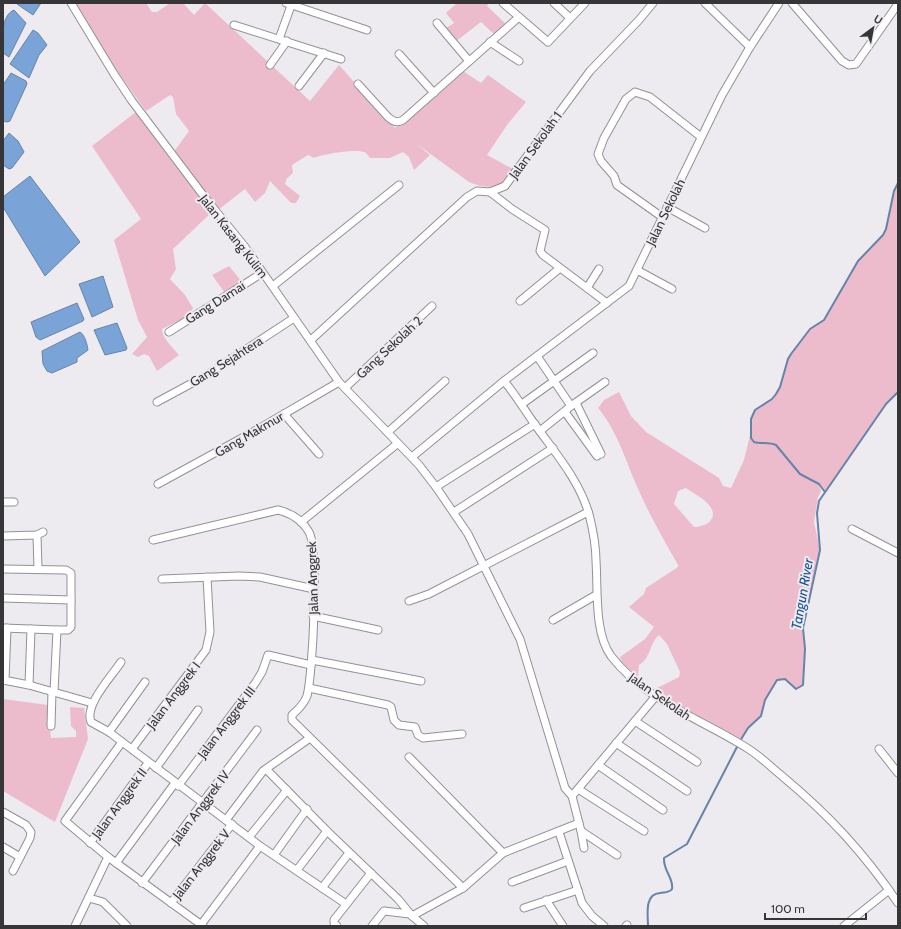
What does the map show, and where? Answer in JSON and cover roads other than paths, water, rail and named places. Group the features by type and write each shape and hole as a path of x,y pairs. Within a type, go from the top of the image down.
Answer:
{"street":[{"name":"Jalan Kasang Kulim","path":"71,3 132,101 206,199 245,247 339,382 346,387 388,432 397,444 412,457 436,487 468,534 520,640 565,788 572,796 584,848"},
{"path":"504,3 548,42 585,3"},
{"path":"554,3 570,18"},
{"name":"Jalan Sekolah 1","path":"310,340 467,197 477,191 490,192 505,186 590,71 639,20 653,3"},
{"path":"705,3 750,47"},
{"name":"Jalan Sekolah","path":"412,457 504,381 629,286 701,137 750,47 780,3"},
{"path":"792,3 842,61 849,65 856,64 898,4"},
{"path":"279,39 290,4 368,30"},
{"path":"358,84 393,122 398,122 434,93 519,17"},
{"path":"437,23 469,61"},
{"path":"234,25 341,59"},
{"path":"270,65 287,41"},
{"path":"490,42 519,61"},
{"path":"299,86 324,53"},
{"path":"399,54 434,93"},
{"path":"662,217 617,185 614,176 601,161 598,154 604,138 626,99 634,92 641,92 650,97 701,137"},
{"path":"273,286 399,185"},
{"path":"490,192 512,209 545,230 540,251 607,303"},
{"path":"667,207 705,228"},
{"path":"520,301 560,268"},
{"path":"587,288 599,269"},
{"path":"637,270 672,289"},
{"name":"Gang Damai","path":"169,332 262,273"},
{"name":"Gang Sekolah 2","path":"346,387 432,306"},
{"name":"Gang Sejahtera","path":"157,402 207,375 294,318"},
{"path":"522,404 593,353"},
{"path":"537,356 554,382 574,404 599,455 565,412"},
{"path":"388,432 444,381"},
{"name":"Jalan Sekolah","path":"504,381 572,475 582,493 594,534 596,595 604,642 610,654 637,683 703,725 748,749 798,790 827,816 852,842 874,867 898,903"},
{"name":"Gang Makmur","path":"158,484 339,382"},
{"path":"540,431 605,382"},
{"path":"284,414 319,454"},
{"path":"436,487 535,424"},
{"path":"153,540 278,510 291,513 301,522 397,444"},
{"path":"454,512 553,448"},
{"path":"3,502 14,502"},
{"path":"409,601 429,594 588,512"},
{"name":"Jalan Anggrek","path":"301,522 309,532 313,541 314,588 312,663 309,688 303,704 292,717 310,738"},
{"path":"852,529 898,553"},
{"path":"3,536 40,533 38,569"},
{"path":"3,569 38,569 71,572 71,627 68,630 5,628 4,680 29,685 89,702"},
{"name":"Jalan Anggrek I","path":"132,749 206,650 210,638 207,577"},
{"path":"162,579 260,577 314,588"},
{"path":"554,620 596,595"},
{"path":"3,598 71,600"},
{"path":"313,616 378,630"},
{"path":"29,685 31,629"},
{"path":"50,726 57,630"},
{"name":"Jalan Anggrek III","path":"116,863 256,682 262,672 268,655 312,663"},
{"path":"121,662 89,702 90,720 132,749 148,763 260,846 346,904"},
{"path":"312,663 421,681"},
{"path":"109,732 145,682"},
{"path":"309,688 388,705 391,707 394,720 398,725 415,727 418,734 423,738 462,734"},
{"path":"572,796 656,696"},
{"name":"Jalan Anggrek II","path":"156,768 198,710"},
{"path":"635,721 697,762"},
{"name":"Jalan Anggrek IV","path":"142,883 257,730"},
{"path":"310,738 463,888"},
{"name":"Jalan Anggrek V","path":"171,903 266,769 310,738"},
{"path":"122,742 65,821 90,843 142,883 201,926 260,846"},
{"path":"616,743 687,791"},
{"path":"879,749 898,773"},
{"path":"409,757 503,852"},
{"name":"Jalan Anggrek II","path":"90,843 148,763"},
{"path":"598,765 663,810"},
{"path":"266,769 349,853 371,873 411,915 424,926"},
{"path":"249,837 287,790"},
{"path":"578,790 644,831"},
{"path":"274,855 307,809"},
{"path":"3,812 26,824 31,832 30,838 13,871"},
{"path":"372,926 384,911 411,915 463,888 503,852 559,832 580,827 617,855"},
{"path":"297,870 327,831"},
{"path":"559,832 582,903 592,916 604,926"},
{"path":"3,847 20,857"},
{"path":"322,888 349,853"},
{"path":"75,926 108,857"},
{"path":"512,882 568,861"},
{"path":"336,923 346,904 371,873"},
{"path":"524,908 578,890"},
{"path":"844,926 889,890"},
{"path":"89,898 103,902 127,926"},
{"path":"546,900 563,926"}],"water":[{"path":"17,3 41,3 33,15 17,4"},
{"path":"14,10 26,23 9,57 3,53 3,29 6,17"},
{"path":"33,30 38,33 47,45 39,55 29,78 10,64"},
{"path":"11,73 26,81 27,84 10,121 7,122 3,121 3,85"},
{"path":"9,133 18,141 24,152 12,168 9,169 3,165 3,141"},
{"path":"30,176 80,242 45,276 3,207 3,197"},
{"path":"103,276 113,307 92,317 79,284"},
{"path":"77,303 84,319 83,321 40,340 36,337 31,322"},
{"path":"117,323 127,348 126,350 105,355 94,330"},
{"path":"80,332 84,337 88,350 77,358 77,362 52,373 47,371 43,364 42,351"}],"waterway":[{"path":"825,492 819,484 800,474 776,445 754,442 751,438 751,419 755,410 772,399 776,394 780,387 788,359 791,354 810,329 824,320 858,261 883,235 886,229 894,191 898,183"},
{"name":"Tangun River","path":"740,741 748,728 761,716 765,700 777,680 785,679 796,689 803,685 805,649 803,628 820,550 817,513 819,501 886,404 898,392"},
{"name":"Tangun River","path":"648,926 648,906 651,897 655,894 668,892 672,889 671,881 665,867 664,858 687,844 738,745"}]}
